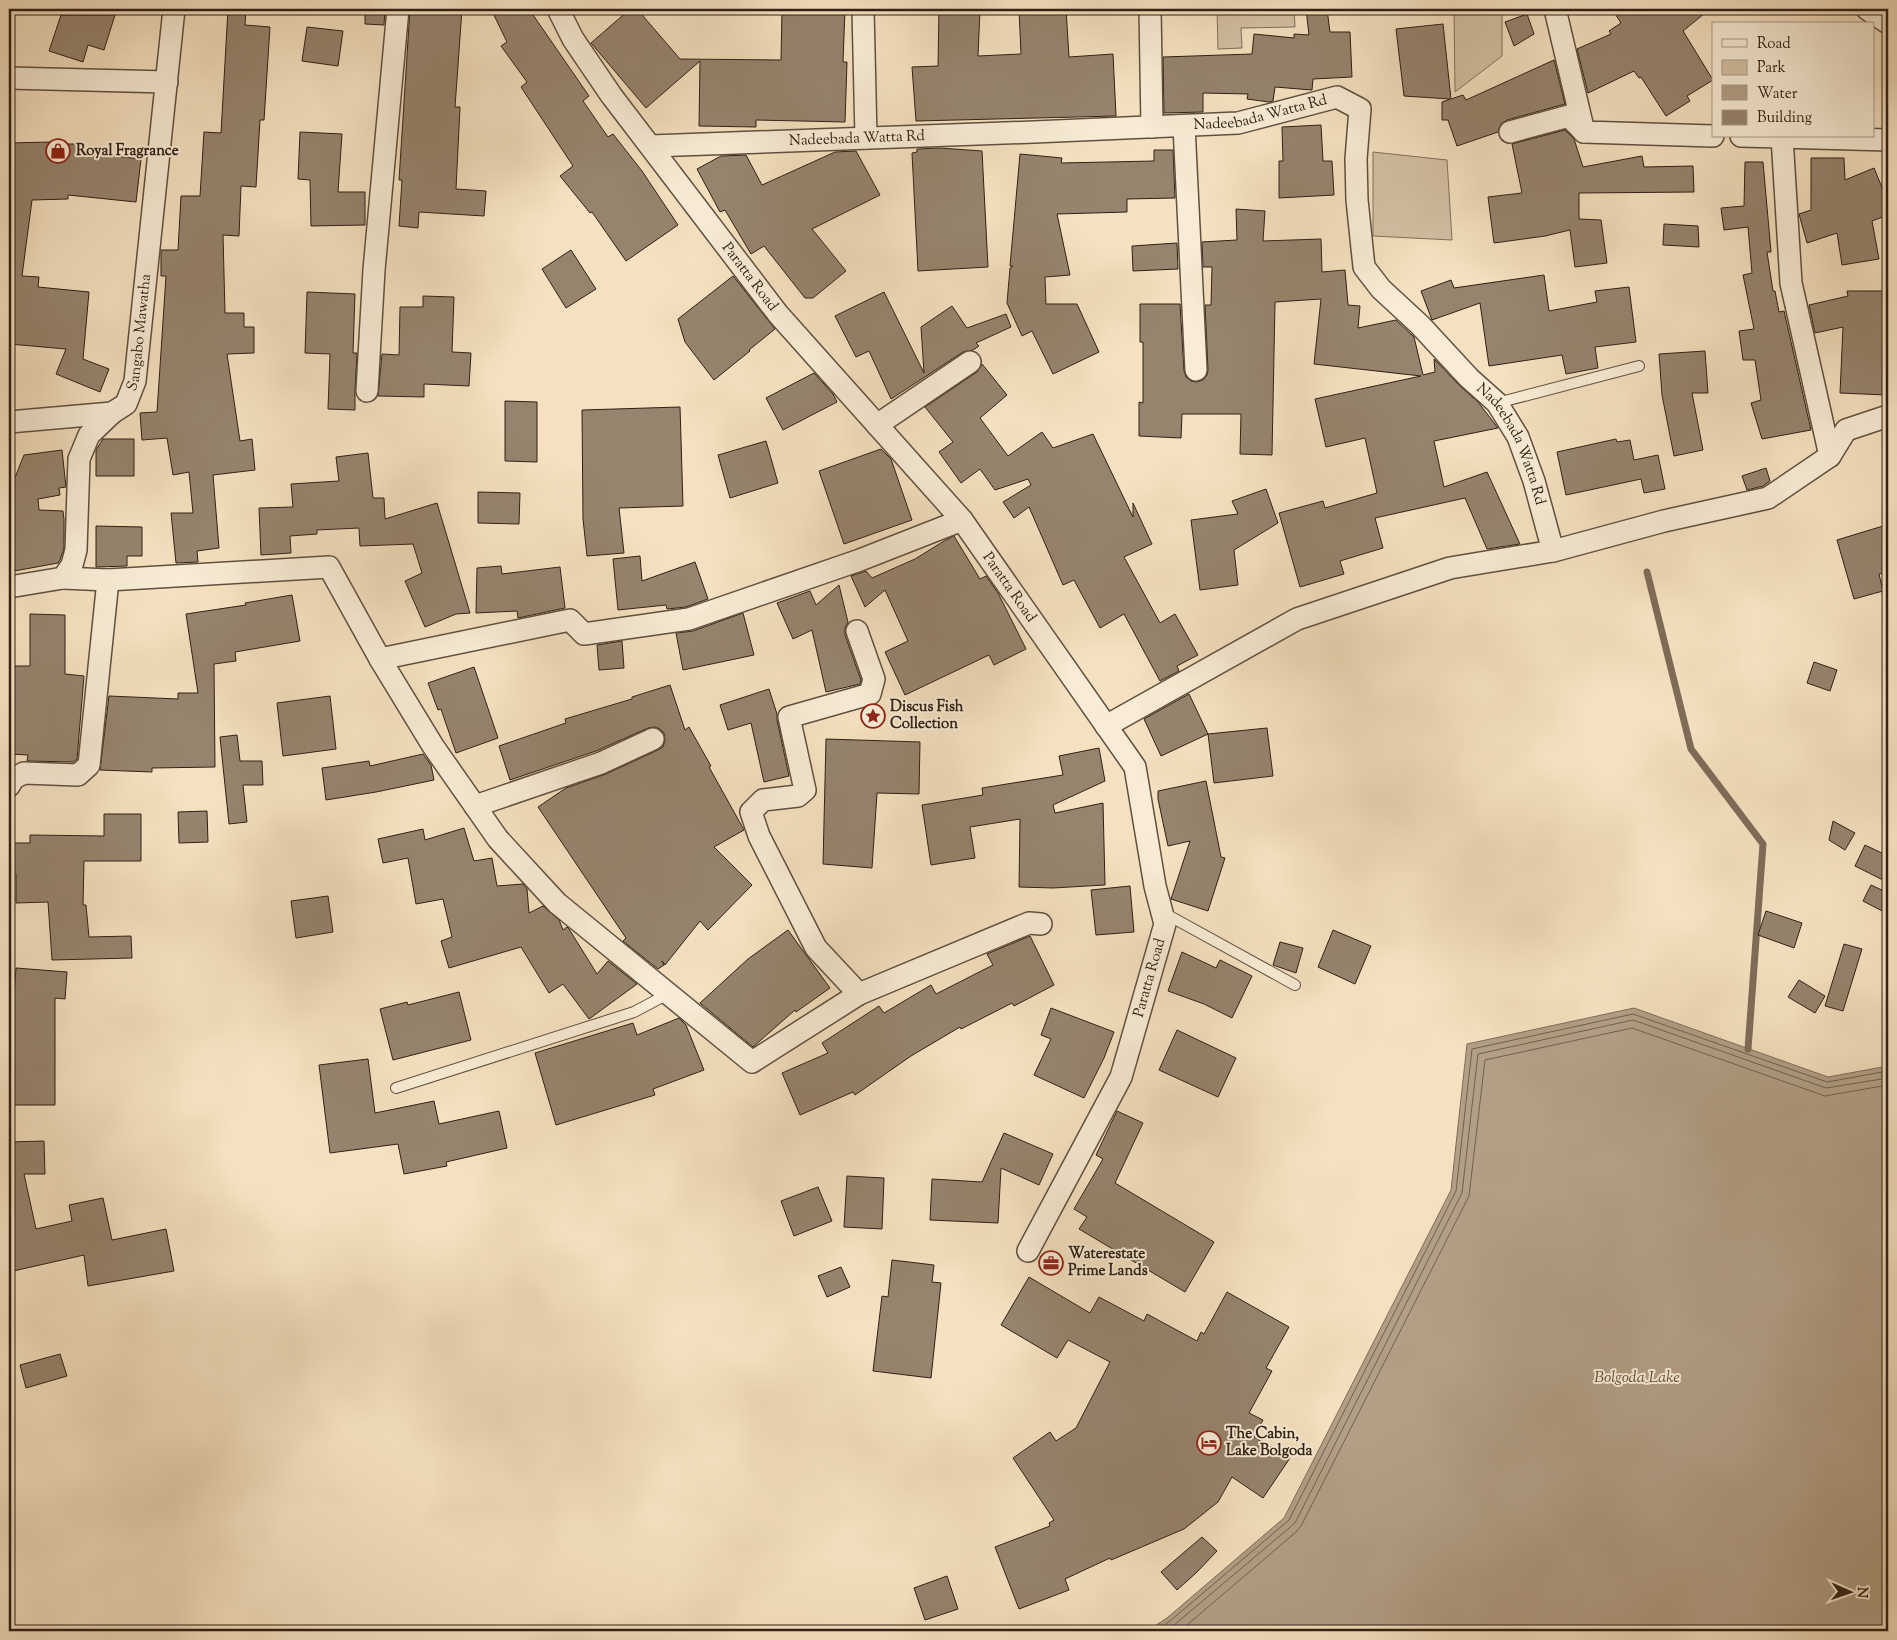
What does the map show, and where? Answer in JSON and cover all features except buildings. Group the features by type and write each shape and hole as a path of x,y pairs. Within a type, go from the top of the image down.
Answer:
{"street":[{"name":"Sangabo Mawatha","path":"63,578 72,566 76,550 79,459 89,435 112,413 126,404 135,381 174,9"},
{"path":"367,391 374,270 398,9"},
{"name":"Paratta Road","path":"558,9 573,39 611,95 778,314 962,520 1135,767 1155,886 1165,924 1121,1077 1028,1251"},
{"path":"863,9 866,138"},
{"path":"1150,9 1152,127"},
{"path":"1555,9 1584,132"},
{"path":"1867,9 1888,23"},
{"path":"9,78 167,82"},
{"name":"Nadeebada Watta Rd","path":"651,146 1238,123 1338,97 1360,109 1356,159 1364,268 1469,378 1497,403 1518,437 1534,481 1553,551"},
{"path":"1510,132 1569,116 1584,132 1712,136"},
{"path":"1184,126 1196,370"},
{"path":"1782,138 1791,283 1830,456"},
{"path":"1817,138 1888,140"},
{"path":"877,425 970,362"},
{"path":"9,422 112,413"},
{"path":"1106,726 1297,619 1450,568 1553,551 1664,521 1768,498 1830,456 1846,430 1888,416"},
{"path":"380,659 570,620 584,634 689,620 860,560 962,520"},
{"path":"9,586 63,578 108,580 329,567 380,659 433,746 498,839 557,903 752,1062 859,994 1029,922 1041,924"},
{"path":"9,786 14,778 24,773 78,776 89,765 108,580"},
{"path":"857,631 874,679 870,694 834,703 789,718 805,790 798,796 763,800 751,812 759,836 816,948 859,994"},
{"path":"475,806 602,763 653,739"}],"lane":[{"path":"1497,403 1639,366"},
{"path":"1161,912 1295,985"},
{"path":"396,1088 634,1012 668,994"}],"green space":[{"path":"1217,9 1294,9 1295,27 1241,28 1242,48 1218,49"},
{"path":"1454,9 1502,9 1502,56 1455,92"},
{"path":"1373,152 1447,160 1452,240 1373,236"}],"water":[{"name":"Bolgoda_Lake","path":"1634,1008 1828,1077 1888,1066 1888,1631 1147,1631 1167,1618 1284,1518 1451,1190 1467,1044"}],"waterway":[{"path":"1647,572 1691,749 1763,844 1748,1049"}],"place":[{"name":"Royal Fragrance","path":"58,151"},
{"name":"Discus Fish Collection","path":"873,716"},
{"name":"Waterestate Prime Lands","path":"1051,1263"},
{"name":"The Cabin, Lake Bolgoda","path":"1209,1443"}]}
